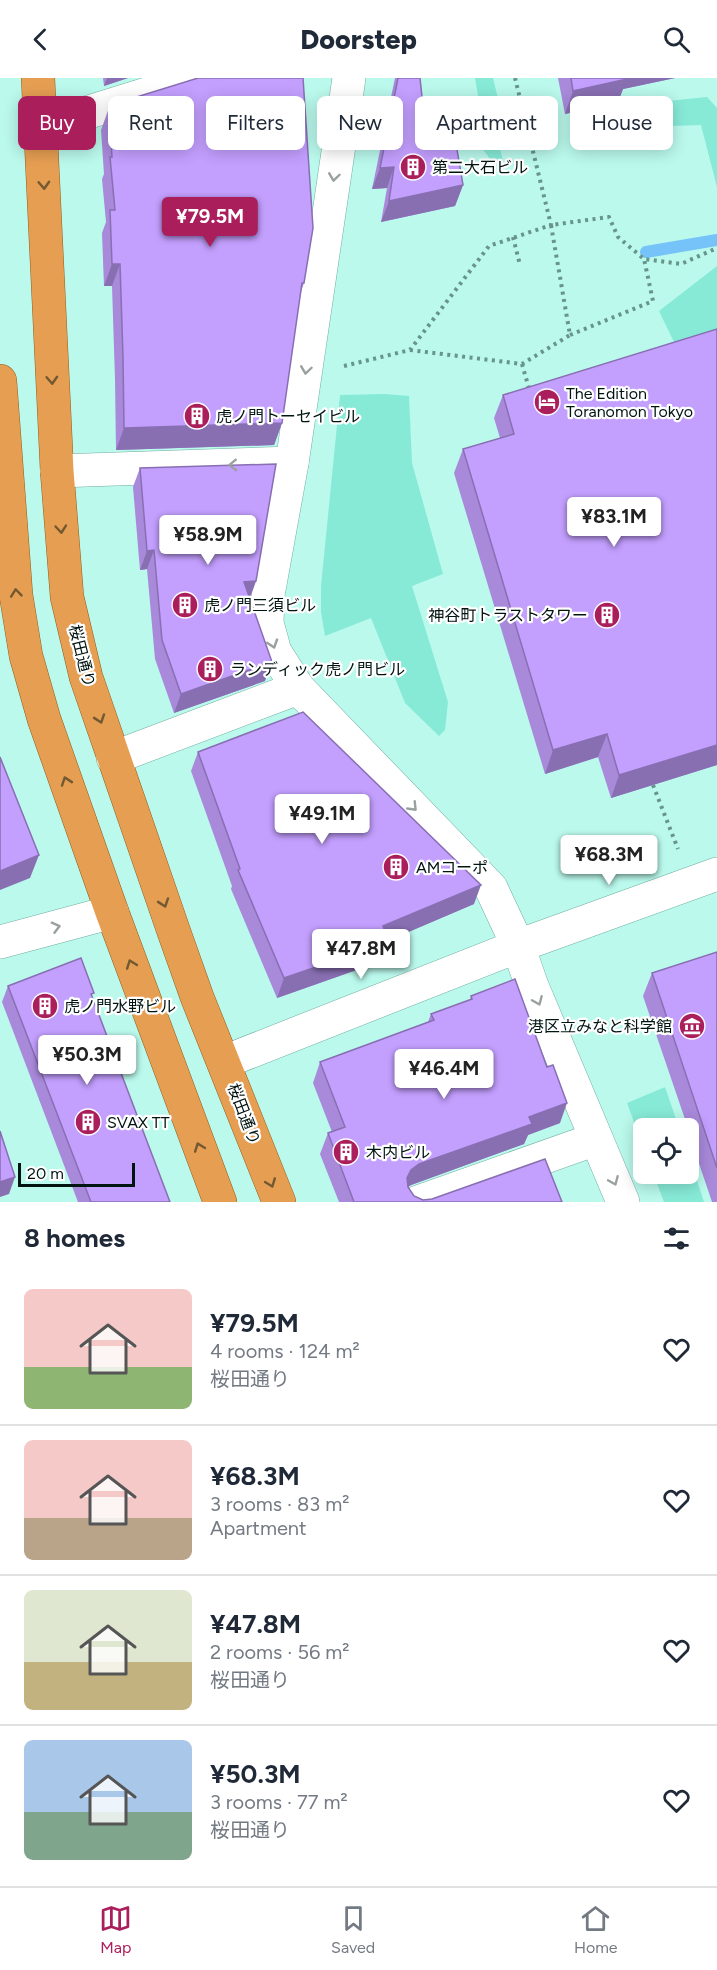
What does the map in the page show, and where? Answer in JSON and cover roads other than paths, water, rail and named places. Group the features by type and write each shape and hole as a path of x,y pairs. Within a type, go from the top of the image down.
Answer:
{"highway":[{"name":"桜田通り","path":"38,78 39,96"},
{"name":"桜田通り","path":"42,150 57,471 67,597 86,677 113,758 197,997 279,1202"},
{"path":"0,381 16,595 26,656 44,719 112,912 220,1202"}],"street":[{"path":"96,110 198,78"},
{"path":"349,78 292,463 268,596 267,623 275,652 298,688 491,888 518,946 532,986 623,1202"},
{"path":"57,471 292,463"},
{"path":"113,758 298,688"},
{"path":"224,1062 518,946 717,874"},
{"path":"0,942 112,912"},
{"path":"418,1202 596,1139"}],"waterway":[{"path":"646,252 717,240"}],"place":[{"name":"第二大石ビル","path":"413,167"},
{"name":"The Edition Toranomon Tokyo","path":"547,402"},
{"name":"虎ノ門トーセイビル","path":"197,416"},
{"name":"虎ノ門三須ビル","path":"185,605"},
{"name":"神谷町トラストタワー","path":"607,615"},
{"name":"ランディック虎ノ門ビル","path":"210,669"},
{"name":"AMコーポ","path":"396,867"},
{"name":"虎ノ門水野ビル","path":"45,1006"},
{"name":"港区立みなと科学館","path":"692,1026"},
{"name":"SVAX TT","path":"88,1122"},
{"name":"木内ビル","path":"346,1152"}]}
